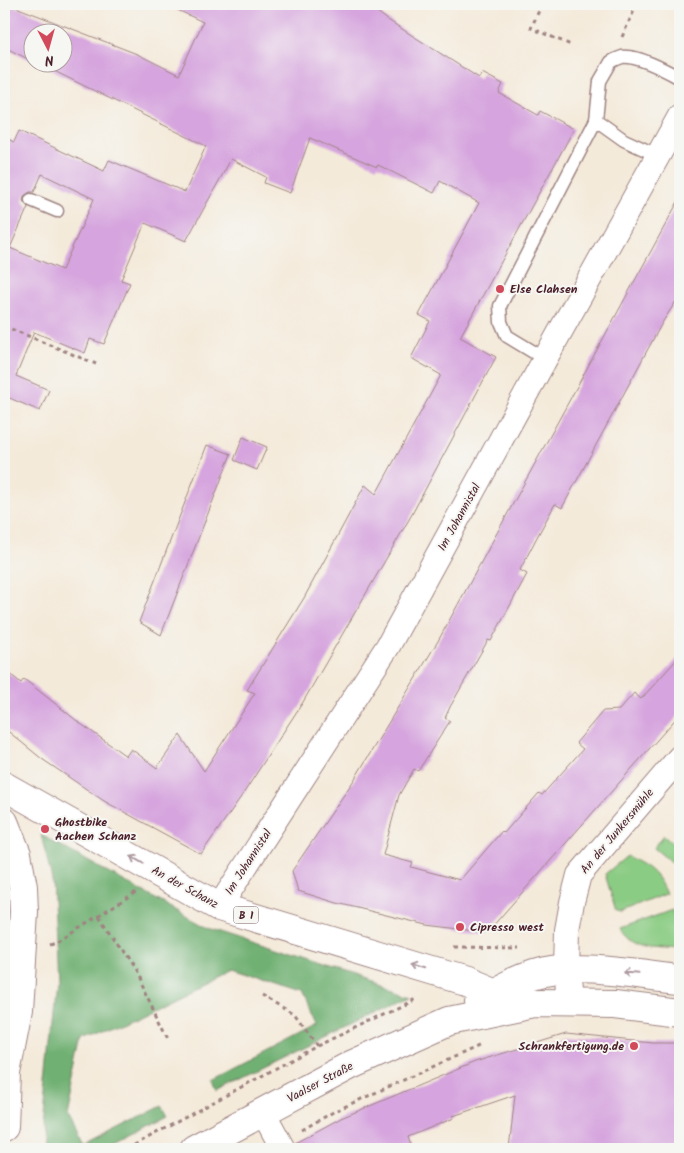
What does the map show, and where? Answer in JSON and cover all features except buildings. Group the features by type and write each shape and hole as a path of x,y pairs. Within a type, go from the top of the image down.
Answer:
{"main road":[{"name":"An der Schanz","path":"4,786 219,907 465,981 497,1002"},
{"path":"4,1127 6,1074 18,1012 24,912 23,887 17,854 5,827"},
{"name":"Vaalser Straße","path":"194,1149 351,1065 449,1021 497,1002 535,975 566,970 604,971 680,979"},
{"name":"An der Schanz","path":"465,981 499,976 535,975"},
{"name":"Vaalser Straße","path":"497,1002 615,1004 680,1012"}],"street":[{"name":"Im Johannistal","path":"219,907 388,646 544,359 680,116"},
{"name":"An der Junkersmühle","path":"569,1004 566,970 568,922 579,875 680,757"},
{"path":"263,1112 281,1146"}],"lane":[{"path":"544,359 507,336 501,322 500,306 596,120 600,81 611,62 624,57 637,59 664,69 680,78"},
{"path":"596,120 624,140 659,156"},
{"path":"31,200 57,211"}],"path":[{"path":"542,4 531,28 572,46"},
{"path":"624,57 620,41 637,4"},
{"path":"4,326 96,364"},
{"path":"56,942 135,893"},
{"path":"100,916 137,976 169,1041"},
{"path":"262,996 295,1015 317,1046"},
{"path":"281,1146 335,1111 484,1044"}],"green space":[{"path":"41,835 208,928 412,994 217,1091 213,1080 317,1026 302,994 227,970 84,1040 68,1117 83,1146 162,1106 168,1116 105,1149 41,1149 57,982 52,880"},
{"path":"664,835 680,850 680,875 678,868 654,848"},
{"path":"627,856 651,871 659,880 666,894 621,912 616,911 605,874"},
{"path":"672,910 677,924 675,950 644,947 631,941 620,929"}],"place":[{"name":"Else Clahsen","path":"500,289"},
{"name":"Ghostbike Aachen Schanz","path":"45,829"},
{"name":"Cipresso west","path":"460,927"},
{"name":"Schrankfertigung.de","path":"634,1046"}]}
